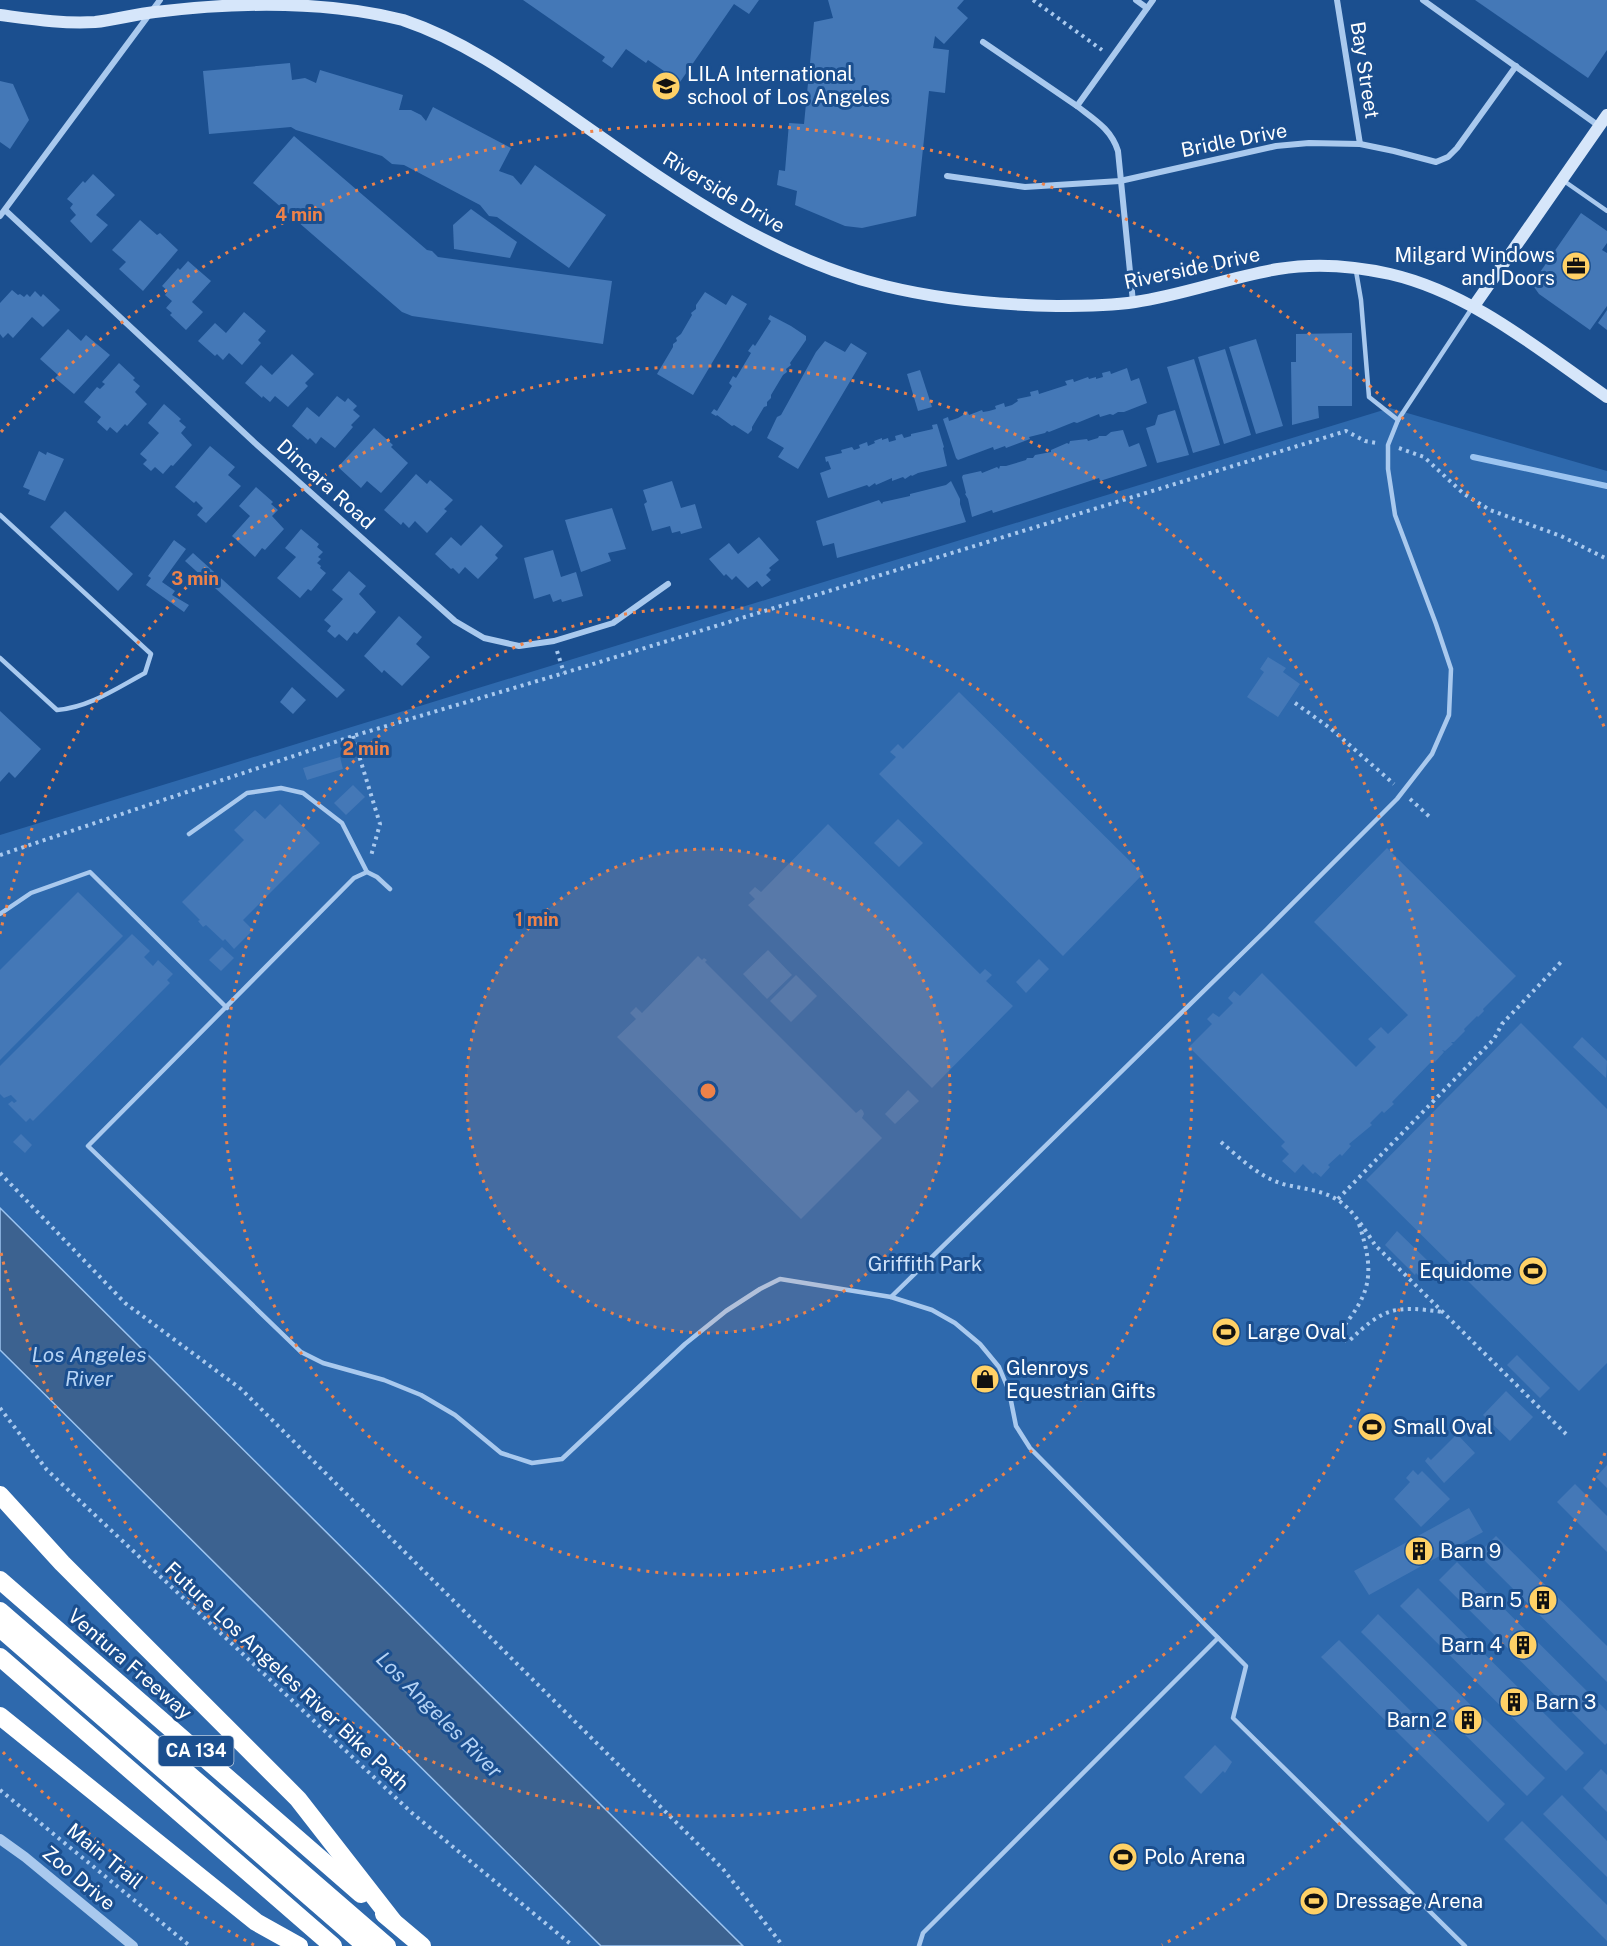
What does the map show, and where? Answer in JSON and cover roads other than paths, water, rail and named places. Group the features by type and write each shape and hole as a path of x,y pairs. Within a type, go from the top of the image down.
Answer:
{"highway":[{"path":"0,1495 62,1563 298,1799 393,1921"},
{"name":"Ventura Freeway","path":"0,1580 422,1946"},
{"path":"0,1611 387,1946"},
{"path":"0,1628 366,1946"},
{"name":"CA 134","path":"0,1658 333,1946"},
{"path":"0,1716 256,1922 299,1946"}],"main road":[{"name":"Riverside Drive","path":"0,15 48,22 94,22 152,12 252,2 293,2 374,11 447,36 488,58 636,162 741,229 836,271 885,286 959,301 1016,305 1095,306 1133,303 1282,268 1311,266 1356,268 1393,275 1441,291 1474,306 1607,397"},
{"path":"1474,306 1607,115"}],"street":[{"path":"0,216 160,0"},
{"path":"1136,0 1147,8"},
{"path":"1077,106 1153,0"},
{"name":"Bay Street","path":"1337,0 1360,144"},
{"path":"1423,0 1599,126"},
{"path":"983,42 1077,106 1114,138 1118,151 1133,303"},
{"name":"Bridle Drive","path":"947,176 1025,187 1120,180 1276,146 1309,143 1360,144 1394,150 1436,162 1448,157 1457,148 1516,66"},
{"name":"Dincara Road","path":"5,210 255,443 455,621 484,639 519,646 554,641 614,623 668,584"},
{"name":"Zoo Drive","path":"0,1839 133,1946"}],"lane":[{"path":"1562,180 1607,211"},
{"path":"1356,268 1369,397 1398,420"},
{"path":"891,1297 1236,960 1402,792 1432,754 1449,715 1451,669 1395,515 1388,461 1389,445 1398,420 1474,306"},
{"path":"0,514 151,654 145,673 99,698 73,708 57,710 0,658"},
{"path":"189,834 247,793 281,788 303,793 342,823 367,872 377,877 390,889"},
{"path":"0,914 31,893 90,872 227,1008"},
{"path":"367,872 354,878 88,1146 301,1352 323,1364 384,1380 421,1395 456,1415 501,1453 532,1463 562,1460 685,1344 726,1311 780,1279 891,1297 932,1310 955,1323 980,1344 999,1367 1009,1391 1016,1426 1030,1448 1246,1666 1233,1718 1465,1946"},
{"path":"919,1946 923,1933 1218,1638"}],"water":[{"name":"Los Angeles River","path":"0,1208 743,1946 601,1946 0,1350"}],"waterway":[{"path":"1473,457 1607,486"}],"place":[{"name":"LILA International school of Los Angeles","path":"666,86"},
{"name":"Milgard Windows and Doors","path":"1576,266"},
{"name":"Equidome","path":"1533,1271"},
{"name":"Large Oval","path":"1226,1332"},
{"name":"Glenroys Equestrian Gifts","path":"985,1379"},
{"name":"Small Oval","path":"1372,1427"},
{"name":"Barn 9","path":"1419,1551"},
{"name":"Barn 5","path":"1543,1600"},
{"name":"Barn 4","path":"1523,1645"},
{"name":"Barn 3","path":"1514,1702"},
{"name":"Barn 2","path":"1468,1720"},
{"name":"Polo Arena","path":"1123,1857"},
{"name":"Dressage Arena","path":"1314,1901"}],"park label":[{"name":"Griffith Park","path":"925,1264"}]}
